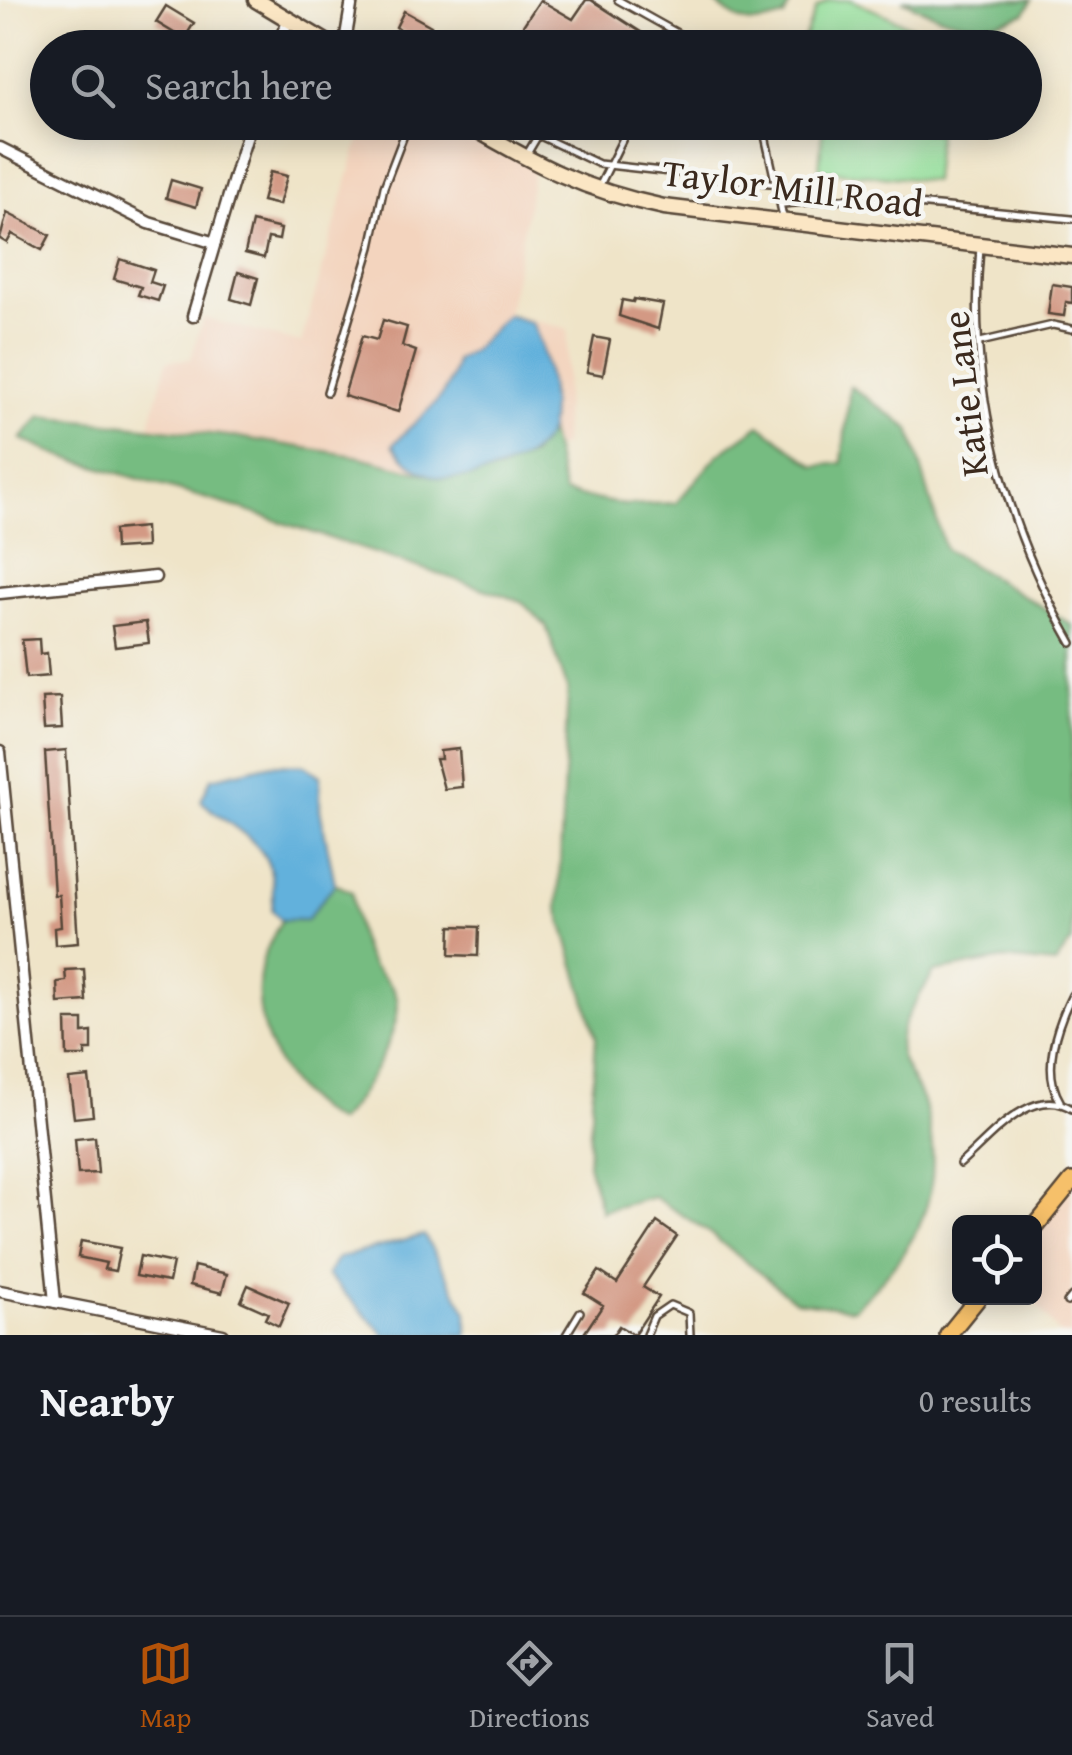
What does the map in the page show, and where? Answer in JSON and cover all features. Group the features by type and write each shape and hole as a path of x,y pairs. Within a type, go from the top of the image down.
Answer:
{"main road":[{"path":"256,0 306,30"},
{"name":"Taylor Mill Road","path":"494,140 597,191 664,207 783,212 1072,256"},
{"path":"1042,1218 1072,1181"},
{"path":"948,1335 972,1305"}],"street":[{"path":"347,30 352,0"},
{"path":"284,30 289,20"},
{"path":"192,316 246,140"},
{"path":"0,148 149,223 215,243"},
{"path":"0,593 155,577"},
{"path":"0,752 55,1302"},
{"path":"0,1291 222,1335"}],"lane":[{"path":"618,0 672,30"},
{"path":"327,392 372,246 384,186 402,140"},
{"path":"524,158 534,140"},
{"path":"552,140 610,165 778,184"},
{"path":"597,191 623,140"},
{"path":"767,140 783,212 854,198 1072,219"},
{"name":"Katie Lane","path":"980,243 980,342 1003,492 1072,643"},
{"path":"980,342 1053,325 1072,329"},
{"path":"1072,995 1059,1020 1052,1088 1060,1101 1072,1109"},
{"path":"960,1164 1022,1111 1038,1102 1060,1101"},
{"path":"646,1335 654,1316 670,1305 689,1312 690,1335"},
{"path":"566,1335 580,1312"}],"shaded area":[{"path":"359,140 493,140 535,164 508,314 568,329 563,446 441,478 361,457 149,428 167,361 191,359 203,318 301,343"},
{"path":"1072,1181 1072,1335 1060,1335 1036,1305 1042,1305 1042,1219"}],"green space":[{"path":"711,0 792,0 784,17 752,23 737,19"},
{"path":"829,0 852,0 919,30 808,30 816,8"},
{"path":"902,0 1032,0 1025,13 977,24 948,19"},
{"path":"822,140 937,140 933,181 819,170"},
{"path":"850,386 910,429 945,549 1072,625 1072,941 1055,964 1004,959 934,972 915,1002 899,1043 903,1062 921,1096 931,1137 930,1193 922,1218 895,1265 853,1309 795,1301 707,1231 654,1197 601,1211 588,1164 596,1037 558,907 568,690 546,626 521,601 232,506 57,455 21,439 41,416 238,437 361,457 441,478 498,471 532,455 549,431 564,493 624,505 676,503 718,455 760,425 815,466 842,463"},
{"path":"335,884 352,892 362,944 372,966 397,998 394,1027 378,1064 357,1099 337,1122 317,1109 285,1075 265,1033 259,987 263,958 281,920 306,920"}],"water":[{"path":"507,315 532,323 541,346 551,403 549,429 543,441 518,461 483,474 449,478 423,472 393,445 440,397 456,360 473,350"},
{"path":"272,764 304,765 320,776 320,809 335,884 306,920 281,920 272,910 273,888 264,856 256,845 201,801 211,778"},
{"path":"424,1235 467,1312 467,1335 385,1335 327,1275 338,1258"}],"building":[{"path":"540,0 573,19 586,0 591,0 638,30 527,30 522,27"},
{"path":"166,6 194,23 190,30 169,30 156,22"},
{"path":"404,11 431,26 429,30 396,27"},
{"path":"270,172 287,176 279,205 262,201"},
{"path":"171,180 201,189 196,207 166,198"},
{"path":"7,213 50,235 42,250 12,234 7,243 0,239"},
{"path":"252,222 281,229 279,240 268,238 264,258 245,253"},
{"path":"120,259 154,270 150,282 163,286 158,301 138,295 141,287 114,279"},
{"path":"238,272 258,278 251,305 231,299"},
{"path":"1052,284 1072,287 1072,303 1066,302 1064,316 1048,314"},
{"path":"622,300 663,304 658,329 619,316"},
{"path":"383,320 407,327 402,346 416,351 398,412 344,396 362,336 377,340"},
{"path":"594,337 610,340 603,375 587,372"},
{"path":"145,527 146,547 115,549 114,530"},
{"path":"146,622 149,643 115,647 112,626"},
{"path":"39,639 40,654 47,653 49,676 26,678 22,640"},
{"path":"60,697 62,728 44,729 42,698"},
{"path":"459,749 462,787 444,789 436,759 441,759 440,751"},
{"path":"66,750 78,943 55,945 54,928 61,927 59,895 54,895 45,752"},
{"path":"451,926 479,927 478,956 450,955"},
{"path":"84,969 86,1001 58,1003 57,982 66,981 65,970"},
{"path":"66,1020 83,1020 83,1033 92,1032 92,1050 85,1050 85,1056 67,1056"},
{"path":"89,1077 93,1116 74,1118 69,1079"},
{"path":"95,1137 98,1173 78,1174 75,1139"},
{"path":"657,1222 677,1236 643,1287 659,1297 634,1335 619,1326 613,1335 583,1335 603,1305 584,1293 599,1271 617,1283"},
{"path":"81,1241 120,1248 115,1271 104,1269 106,1263 78,1257"},
{"path":"140,1256 173,1263 169,1282 136,1276"},
{"path":"194,1266 227,1274 222,1293 190,1285"},
{"path":"248,1285 289,1303 279,1326 265,1319 268,1313 241,1301"}]}
